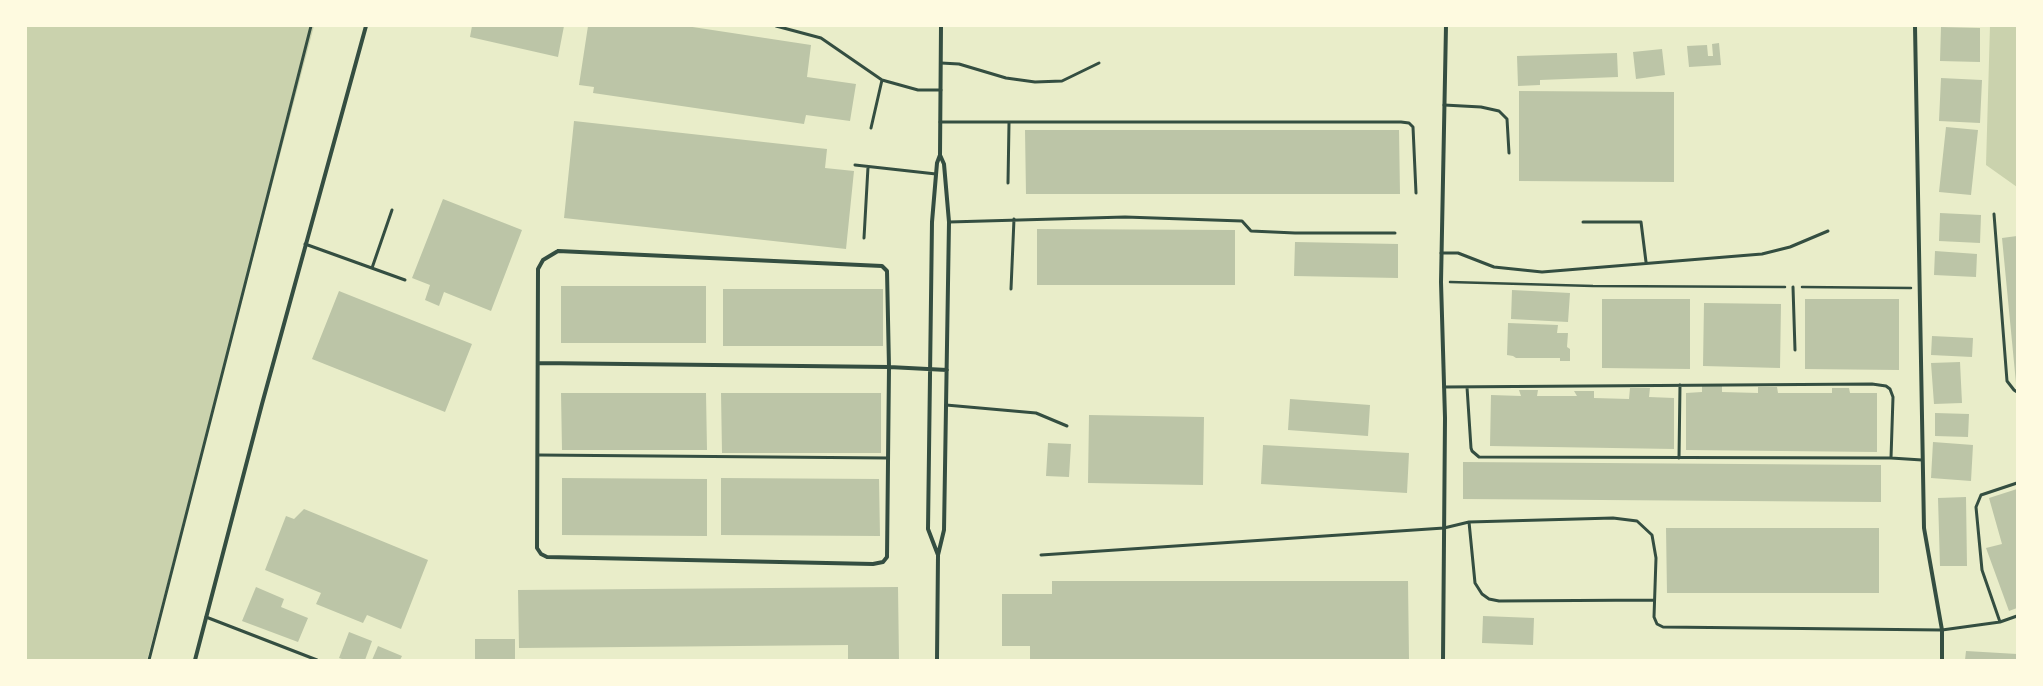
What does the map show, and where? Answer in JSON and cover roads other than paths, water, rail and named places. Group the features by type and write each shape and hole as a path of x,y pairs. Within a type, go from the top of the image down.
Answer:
{"street":[{"path":"195,660 305,244 366,26"},
{"path":"938,555 928,529 932,222 936,174 940,155 941,26"},
{"path":"1443,660 1444,387 1441,253 1446,26"},
{"path":"1915,26 1924,528 1942,630 1942,660"},
{"path":"937,660 938,555 944,530 949,222 944,164 940,155"},
{"path":"558,251 882,266 887,271 889,367 887,557 883,562 873,564 547,557 541,554 537,548 538,363 538,269 543,260 558,251"},
{"path":"538,363 889,367 947,370"}],"lane":[{"path":"149,660 311,26"},
{"path":"776,26 821,38 882,80 918,90 941,90"},
{"path":"941,63 959,64 1006,78 1035,82 1062,81 1099,63"},
{"path":"871,128 882,80"},
{"path":"1444,105 1481,107 1499,111 1507,119 1509,153"},
{"path":"940,122 1401,122 1413,126 1416,193"},
{"path":"1008,183 1009,123"},
{"path":"856,166 936,174"},
{"path":"864,238 868,167"},
{"path":"372,268 392,210"},
{"path":"1994,214 2007,381 2017,392"},
{"path":"949,222 1125,217 1242,221 1251,231 1295,234 1395,233"},
{"path":"1011,289 1014,219"},
{"path":"1583,222 1641,222 1646,262"},
{"path":"1441,253 1458,253 1494,267 1542,272 1646,262 1762,254 1790,247 1828,231"},
{"path":"305,244 405,280"},
{"path":"1793,287 1795,350"},
{"path":"1444,387 1872,384 1886,386 1890,389 1893,397 1891,458"},
{"path":"1679,458 1680,385"},
{"path":"1467,387 1471,448 1472,451 1479,456 1891,458 1922,460"},
{"path":"946,405 1036,414 1067,426"},
{"path":"538,455 888,458"},
{"path":"2000,622 1982,570 1976,506 1981,495 2017,483"},
{"path":"1041,555 1444,528 1469,522 1614,518 1637,521 1652,535 1656,558 1654,617 1657,624 1662,627 1942,630 2000,622 2017,616"},
{"path":"1469,522 1475,583 1482,594 1489,599 1499,601 1654,600"},
{"path":"206,617 317,660"}]}
